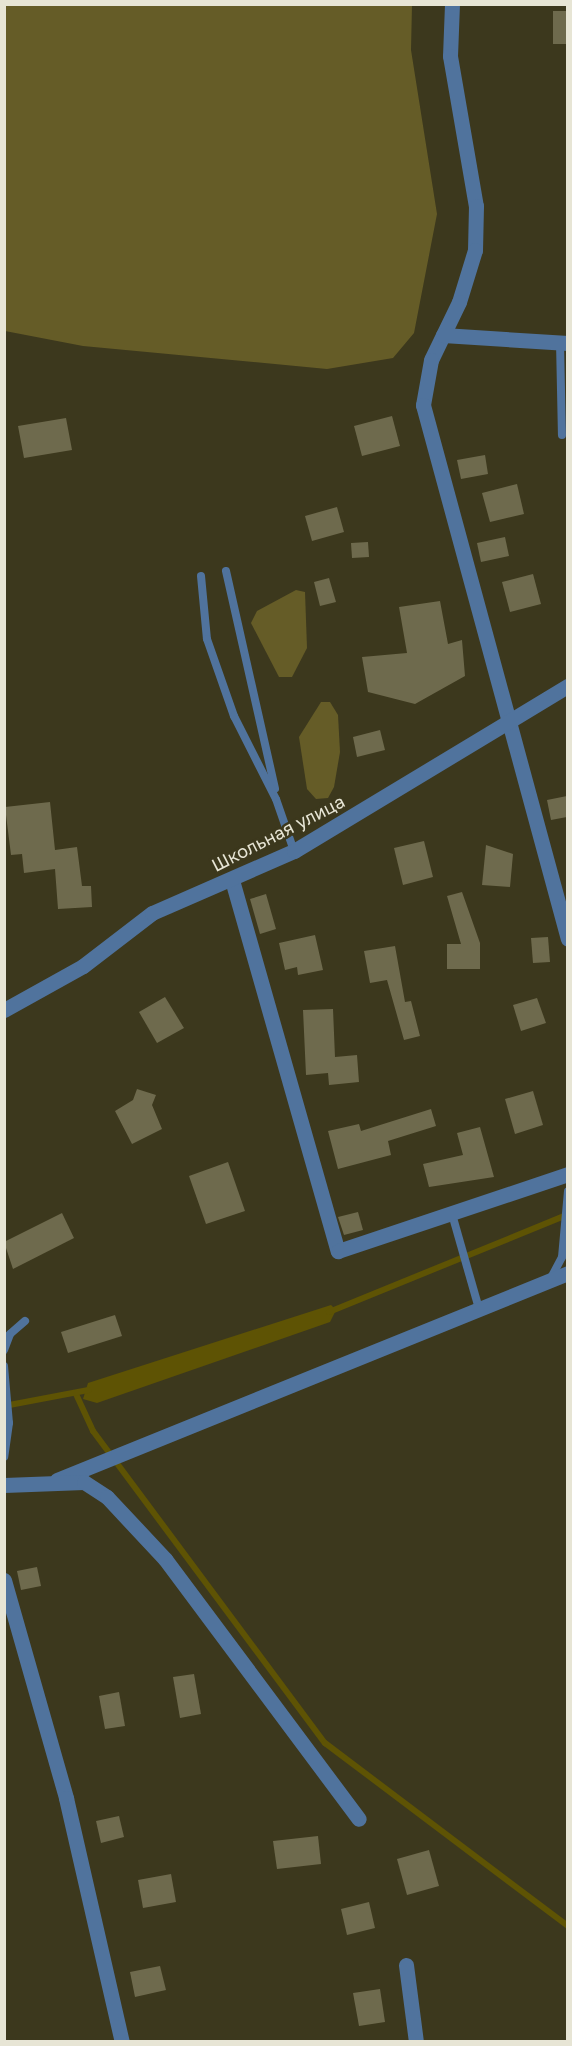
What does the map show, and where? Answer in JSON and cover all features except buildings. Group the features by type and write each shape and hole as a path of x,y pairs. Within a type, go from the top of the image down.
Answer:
{"street":[{"path":"452,4 450,56 476,206 475,239 459,302 431,360 423,405 567,939"},
{"path":"443,335 564,343"},
{"name":"Школьная улица","path":"4,1010 83,966 152,913 294,851 567,686"},
{"path":"232,880 333,1245 346,1250 567,1174"},
{"path":"57,1480 567,1273"},
{"path":"4,1485 57,1480 84,1482 107,1497 165,1559 359,1819"},
{"path":"4,1580 66,1798 122,2042"},
{"path":"406,1965 416,2042"}],"lane":[{"path":"562,435 564,343"},
{"path":"226,571 263,719 276,798"},
{"path":"201,576 207,639 234,716 276,798 294,851"},
{"path":"547,1282 562,1257 567,1191"},
{"path":"453,1214 479,1309"},
{"path":"4,1350 10,1334 25,1321"},
{"path":"4,1366 9,1423 4,1456"}],"shaded area":[{"path":"4,5 412,5 411,50 437,214 414,333 393,358 327,369 83,346 5,331"},
{"path":"296,590 305,592 307,648 292,677 279,677 251,623 257,611"},
{"path":"321,702 330,702 338,715 340,752 334,787 328,798 316,799 307,789 299,737"},
{"path":"331,1305 336,1310 330,1322 97,1403 83,1399 88,1383"}],"waterway":[{"path":"329,1312 567,1215"},
{"path":"4,1406 89,1390"},
{"path":"76,1394 93,1431 325,1743 568,1926"}]}
